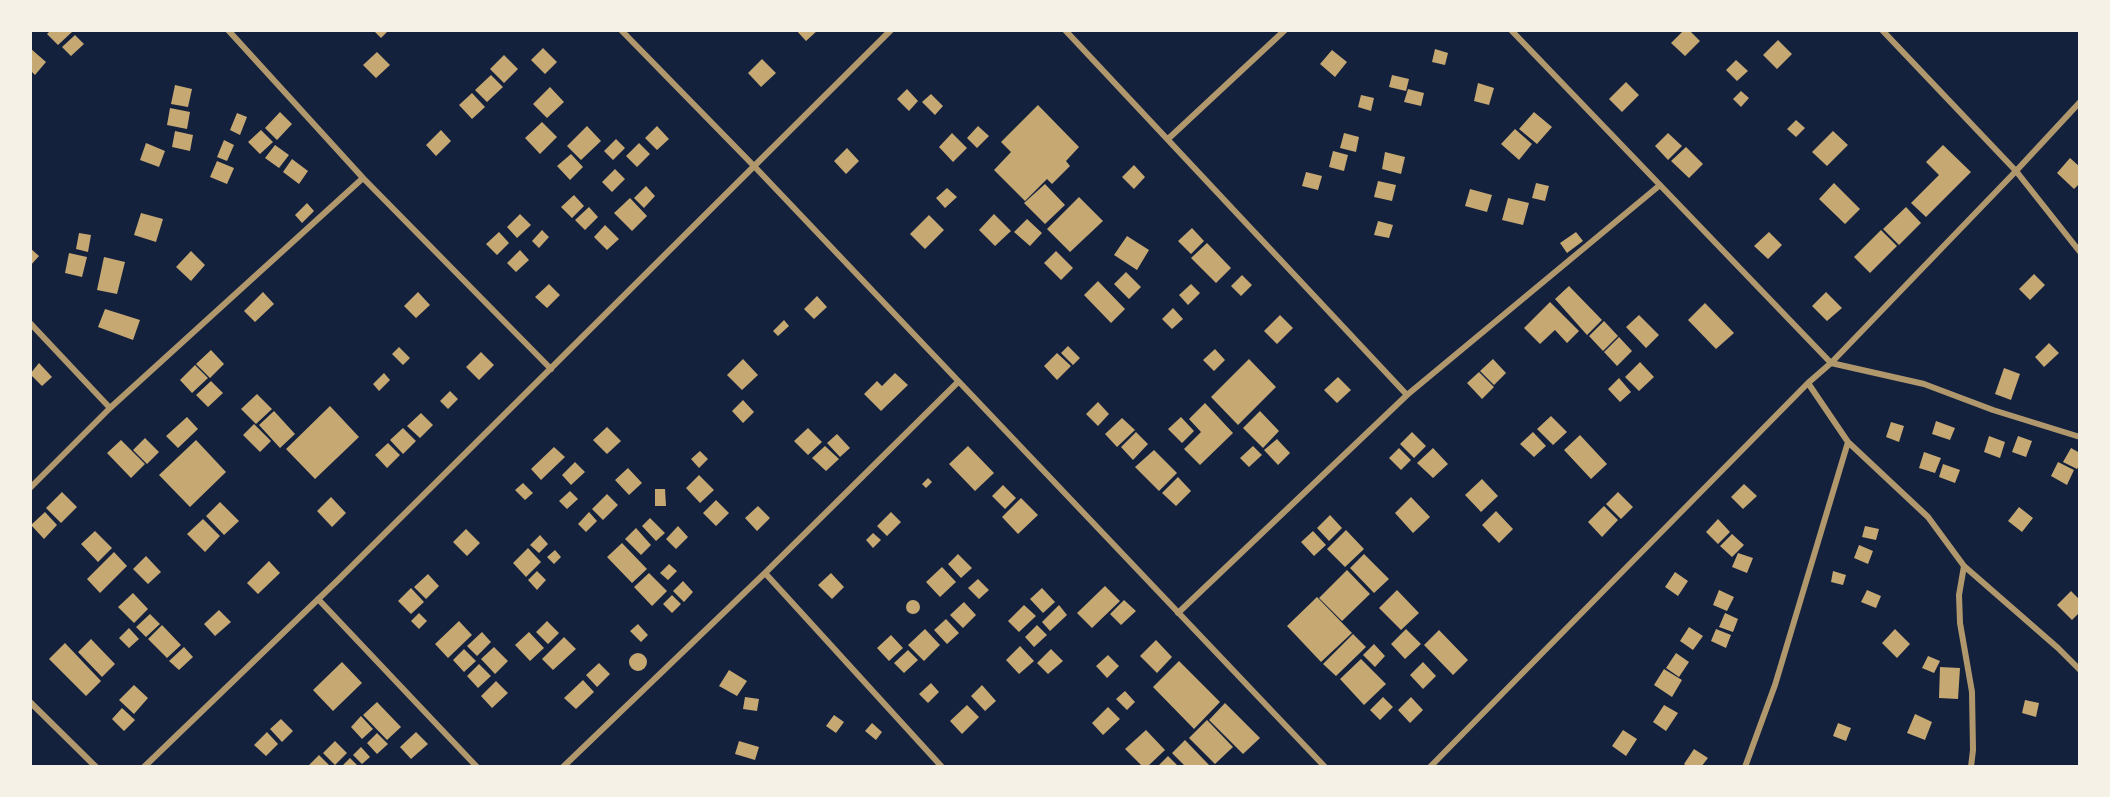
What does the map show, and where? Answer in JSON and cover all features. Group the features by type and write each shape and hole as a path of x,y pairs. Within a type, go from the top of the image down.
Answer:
{"street":[{"path":"228,30 363,178 551,369"},
{"path":"621,30 754,166 1325,767"},
{"path":"144,767 318,600 891,30"},
{"path":"1065,30 1407,395"},
{"path":"1168,140 1285,30"},
{"path":"1511,30 1831,363 1924,384 1993,410 2080,437"},
{"path":"1882,30 2016,171 2080,252"},
{"path":"1430,767 1808,383 1831,363 2080,102"},
{"path":"30,488 110,408 363,178"},
{"path":"1178,613 1407,395 1660,185"},
{"path":"30,323 110,408"},
{"path":"563,767 765,573 958,382"},
{"path":"1808,383 1848,442 1928,517 1964,566 2080,670"},
{"path":"1745,767 1775,685 1848,442"},
{"path":"1964,566 1959,595 1972,692 1971,767"},
{"path":"765,573 942,767"},
{"path":"318,600 477,767"},
{"path":"30,702 96,767"}],"building":[{"path":"51,30 71,30 72,32 58,45 47,34"},
{"path":"373,30 389,30 381,38"},
{"path":"796,30 818,30 806,41"},
{"path":"1684,30 1689,30 1700,41 1685,56 1671,43"},
{"path":"75,35 84,44 71,56 62,47"},
{"path":"1778,40 1792,54 1777,69 1763,55"},
{"path":"30,48 46,62 35,75 30,70"},
{"path":"543,48 557,62 545,74 531,60"},
{"path":"1435,49 1448,53 1445,65 1432,62"},
{"path":"1332,50 1347,62 1335,77 1320,64"},
{"path":"377,52 390,65 376,78 363,65"},
{"path":"504,55 518,69 504,83 490,69"},
{"path":"762,59 776,73 761,87 748,73"},
{"path":"1736,60 1748,71 1737,81 1726,70"},
{"path":"491,75 503,87 487,102 475,90"},
{"path":"1392,75 1409,79 1406,91 1389,87"},
{"path":"1626,82 1639,95 1622,112 1609,99"},
{"path":"1478,83 1494,88 1489,105 1474,101"},
{"path":"175,85 192,89 188,107 171,104"},
{"path":"550,87 564,102 547,118 533,104"},
{"path":"907,89 918,101 909,111 897,99"},
{"path":"1408,89 1424,93 1421,106 1404,102"},
{"path":"1741,91 1749,98 1741,107 1733,99"},
{"path":"472,93 485,107 472,119 459,105"},
{"path":"931,94 943,106 935,115 922,102"},
{"path":"1361,95 1374,98 1371,111 1358,107"},
{"path":"1038,105 1079,147 1066,161 1070,166 1052,184 1047,179 1025,201 994,170 1011,152 1001,142"},
{"path":"170,108 190,112 187,129 167,125"},
{"path":"280,112 292,124 277,140 265,128"},
{"path":"1534,112 1552,127 1537,144 1519,129"},
{"path":"237,113 247,117 240,135 230,130"},
{"path":"1796,120 1805,128 1796,137 1787,129"},
{"path":"542,122 557,137 540,154 525,138"},
{"path":"587,126 601,141 581,160 567,146"},
{"path":"657,126 669,139 657,150 645,138"},
{"path":"978,126 989,136 977,148 967,138"},
{"path":"1515,129 1532,144 1519,160 1501,144"},
{"path":"261,130 273,142 260,154 248,142"},
{"path":"441,130 451,141 436,156 426,145"},
{"path":"175,131 193,135 190,151 172,147"},
{"path":"1833,131 1848,145 1827,166 1812,152"},
{"path":"952,133 967,148 953,162 939,147"},
{"path":"1344,133 1359,137 1356,152 1340,148"},
{"path":"1668,133 1682,146 1668,160 1655,146"},
{"path":"616,139 625,148 613,160 604,151"},
{"path":"224,140 234,145 227,161 217,157"},
{"path":"146,143 165,151 159,167 140,160"},
{"path":"639,143 650,154 637,167 626,156"},
{"path":"275,145 289,155 279,168 265,158"},
{"path":"1943,145 1971,172 1926,217 1911,203 1939,175 1926,162"},
{"path":"1686,147 1703,164 1689,178 1671,161"},
{"path":"847,148 859,161 846,174 834,161"},
{"path":"1333,151 1348,155 1344,171 1329,167"},
{"path":"1385,152 1405,157 1401,174 1382,169"},
{"path":"571,154 583,167 570,180 557,166"},
{"path":"2070,158 2080,167 2080,183 2074,189 2057,173"},
{"path":"292,159 308,171 299,184 283,172"},
{"path":"217,161 234,168 227,184 210,177"},
{"path":"1134,165 1145,177 1134,189 1122,177"},
{"path":"615,169 625,179 612,192 602,182"},
{"path":"1306,172 1322,176 1318,190 1302,186"},
{"path":"1378,181 1396,185 1392,201 1374,197"},
{"path":"1536,183 1549,186 1545,201 1532,198"},
{"path":"1834,183 1860,209 1845,224 1819,199"},
{"path":"1045,184 1065,205 1045,224 1024,203"},
{"path":"646,186 655,196 644,208 634,198"},
{"path":"947,188 957,197 945,208 936,198"},
{"path":"1470,189 1492,195 1487,212 1465,206"},
{"path":"574,195 584,206 572,218 561,207"},
{"path":"1079,197 1103,221 1070,252 1047,229"},
{"path":"630,198 647,216 632,231 614,213"},
{"path":"1508,198 1529,203 1523,225 1502,220"},
{"path":"307,203 314,211 302,223 295,215"},
{"path":"589,207 598,217 585,230 575,220"},
{"path":"1906,207 1921,223 1899,245 1883,229"},
{"path":"141,213 163,219 156,242 134,235"},
{"path":"520,214 531,225 517,238 507,227"},
{"path":"994,214 1011,231 995,246 979,230"},
{"path":"929,215 944,230 925,249 910,234"},
{"path":"1027,219 1042,233 1030,246 1014,232"},
{"path":"1378,221 1393,225 1389,238 1374,235"},
{"path":"605,225 619,239 607,250 594,237"},
{"path":"1192,228 1204,241 1191,254 1178,241"},
{"path":"542,230 549,237 539,248 532,241"},
{"path":"1881,230 1897,246 1870,273 1854,257"},
{"path":"499,232 509,243 497,255 486,244"},
{"path":"1576,232 1583,241 1567,253 1560,243"},
{"path":"1769,232 1782,245 1768,259 1754,246"},
{"path":"79,233 91,235 88,252 76,249"},
{"path":"1127,236 1149,250 1137,270 1114,255"},
{"path":"1207,243 1231,268 1216,283 1191,258"},
{"path":"30,248 39,256 30,266"},
{"path":"520,250 529,260 516,272 507,263"},
{"path":"191,251 205,265 191,281 176,267"},
{"path":"1056,251 1073,268 1061,280 1044,263"},
{"path":"69,253 87,257 82,277 65,273"},
{"path":"104,257 125,262 117,294 97,290"},
{"path":"1126,272 1141,287 1129,299 1114,284"},
{"path":"2034,274 2045,285 2030,300 2019,289"},
{"path":"1242,275 1252,285 1241,296 1231,286"},
{"path":"1098,281 1125,309 1111,323 1084,295"},
{"path":"549,284 560,295 547,308 535,297"},
{"path":"1191,284 1200,293 1188,305 1179,295"},
{"path":"1569,286 1602,320 1587,335 1555,299"},
{"path":"263,292 274,304 255,322 244,311"},
{"path":"418,292 430,305 416,318 404,306"},
{"path":"1826,292 1842,308 1827,321 1812,306"},
{"path":"817,296 827,307 814,319 804,309"},
{"path":"1550,302 1579,331 1567,343 1555,330 1540,344 1524,328"},
{"path":"1705,303 1734,333 1716,349 1688,320"},
{"path":"1173,308 1183,319 1172,329 1162,319"},
{"path":"105,309 140,320 133,340 98,327"},
{"path":"1280,315 1293,328 1277,344 1264,331"},
{"path":"1639,315 1659,335 1646,348 1626,327"},
{"path":"784,320 789,326 778,336 773,331"},
{"path":"1604,321 1618,336 1603,351 1589,336"},
{"path":"1619,337 1632,351 1617,366 1604,352"},
{"path":"2049,343 2059,353 2044,367 2035,357"},
{"path":"1068,346 1080,358 1073,365 1061,353"},
{"path":"399,347 410,358 403,365 392,354"},
{"path":"1215,349 1225,360 1214,371 1203,360"},
{"path":"211,350 224,364 210,378 196,364"},
{"path":"481,352 494,365 479,380 466,367"},
{"path":"1057,353 1071,366 1057,380 1044,366"},
{"path":"743,359 758,375 742,390 727,375"},
{"path":"1249,359 1276,387 1238,425 1211,397"},
{"path":"1493,359 1506,373 1494,385 1480,371"},
{"path":"1640,362 1654,377 1639,391 1625,377"},
{"path":"39,363 52,377 42,386 30,374"},
{"path":"195,365 208,378 192,393 180,380"},
{"path":"2004,368 2020,374 2011,400 1995,394"},
{"path":"1479,372 1494,387 1482,399 1467,383"},
{"path":"384,373 390,380 379,391 373,384"},
{"path":"895,373 908,385 881,411 864,394 877,381 882,386"},
{"path":"1338,377 1351,390 1337,403 1324,390"},
{"path":"1619,378 1631,392 1620,402 1608,389"},
{"path":"211,381 223,393 208,407 196,395"},
{"path":"450,391 458,399 448,409 440,401"},
{"path":"257,394 272,409 256,424 241,409"},
{"path":"743,400 754,412 743,423 732,411"},
{"path":"1098,402 1109,414 1098,426 1086,414"},
{"path":"1205,403 1233,433 1200,465 1184,449 1201,432 1189,419"},
{"path":"330,406 359,437 315,479 286,449"},
{"path":"274,411 295,434 280,448 259,425"},
{"path":"1260,411 1279,431 1263,448 1243,428"},
{"path":"421,413 433,425 420,438 407,426"},
{"path":"1551,416 1567,432 1553,445 1537,429"},
{"path":"187,417 198,429 178,448 166,436"},
{"path":"1181,417 1194,431 1182,443 1168,429"},
{"path":"1122,418 1135,430 1117,447 1105,434"},
{"path":"1936,421 1955,428 1950,440 1932,434"},
{"path":"1891,422 1904,426 1899,442 1886,437"},
{"path":"254,424 271,441 260,452 243,435"},
{"path":"607,427 621,441 607,454 593,440"},
{"path":"403,428 416,441 403,454 390,440"},
{"path":"808,428 822,442 808,455 794,441"},
{"path":"1136,432 1148,444 1133,460 1121,447"},
{"path":"1412,432 1426,446 1414,458 1400,444"},
{"path":"1533,432 1546,446 1534,457 1520,444"},
{"path":"837,434 850,448 840,457 827,443"},
{"path":"1580,435 1607,464 1591,479 1564,450"},
{"path":"1989,436 2005,442 2000,458 1984,452"},
{"path":"2018,436 2032,441 2026,457 2012,452"},
{"path":"145,438 159,452 147,464 133,450"},
{"path":"1277,439 1290,453 1278,465 1264,450"},
{"path":"121,440 145,464 131,478 107,453"},
{"path":"196,440 226,472 190,507 159,475"},
{"path":"388,443 400,455 387,468 375,455"},
{"path":"825,446 839,459 826,471 812,458"},
{"path":"968,446 994,473 975,491 949,464"},
{"path":"1253,446 1262,455 1249,467 1240,458"},
{"path":"554,447 565,457 541,480 531,469"},
{"path":"1399,448 1411,460 1401,470 1389,458"},
{"path":"1433,448 1448,464 1433,478 1417,463"},
{"path":"2071,448 2080,453 2080,464 2077,469 2063,462"},
{"path":"1154,450 1177,473 1159,491 1135,467"},
{"path":"700,451 708,459 699,468 691,459"},
{"path":"1924,452 1941,458 1935,473 1919,468"},
{"path":"575,462 585,472 571,485 562,475"},
{"path":"2058,462 2074,470 2067,485 2051,476"},
{"path":"1943,464 1960,470 1955,483 1939,477"},
{"path":"628,468 642,483 629,495 615,480"},
{"path":"699,475 714,490 700,503 686,488"},
{"path":"1178,477 1191,491 1176,506 1162,493"},
{"path":"928,478 932,482 926,488 922,484"},
{"path":"1482,479 1498,496 1481,512 1465,495"},
{"path":"523,483 533,493 525,500 515,490"},
{"path":"1744,484 1757,496 1743,509 1731,497"},
{"path":"1003,485 1016,498 1005,509 992,496"},
{"path":"655,489 665,489 666,506 655,506"},
{"path":"570,491 578,499 567,509 559,501"},
{"path":"62,492 77,507 61,523 46,508"},
{"path":"1618,492 1633,507 1621,519 1606,504"},
{"path":"607,494 618,505 603,520 592,509"},
{"path":"331,497 346,513 332,527 317,511"},
{"path":"1411,497 1430,517 1413,533 1395,513"},
{"path":"1021,498 1038,515 1018,534 1002,517"},
{"path":"716,500 729,513 716,526 703,513"},
{"path":"220,502 239,521 224,535 206,516"},
{"path":"758,506 770,518 757,531 745,518"},
{"path":"1604,506 1618,520 1602,537 1588,522"},
{"path":"2019,507 2033,518 2022,532 2008,521"},
{"path":"1496,511 1513,529 1499,543 1482,525"},
{"path":"45,512 57,525 44,539 31,525"},
{"path":"589,512 597,521 586,532 578,524"},
{"path":"891,512 901,522 887,536 877,526"},
{"path":"1330,515 1342,528 1329,541 1317,528"},
{"path":"650,518 665,533 656,541 642,526"},
{"path":"203,519 220,536 205,552 187,534"},
{"path":"1718,519 1730,532 1718,544 1706,532"},
{"path":"678,526 688,537 676,549 666,539"},
{"path":"1865,526 1879,529 1876,540 1862,537"},
{"path":"636,528 651,545 641,555 625,539"},
{"path":"466,529 480,543 467,556 453,542"},
{"path":"1346,530 1364,549 1345,567 1327,549"},
{"path":"95,531 112,548 98,562 81,544"},
{"path":"1313,531 1326,545 1314,556 1301,542"},
{"path":"873,533 881,540 873,548 866,540"},
{"path":"1732,534 1744,545 1732,557 1720,546"},
{"path":"540,535 548,544 539,553 530,545"},
{"path":"622,543 647,569 632,583 607,557"},
{"path":"1859,545 1873,551 1868,564 1854,558"},
{"path":"528,548 541,562 526,577 513,563"},
{"path":"555,550 561,557 554,564 547,557"},
{"path":"114,552 127,566 100,593 87,579"},
{"path":"1738,553 1753,558 1747,573 1732,567"},
{"path":"958,554 972,568 961,578 948,564"},
{"path":"1364,554 1389,579 1374,593 1350,568"},
{"path":"146,556 161,572 148,584 133,569"},
{"path":"269,561 280,573 258,594 247,583"},
{"path":"669,564 677,571 668,580 660,573"},
{"path":"942,567 956,582 940,597 926,582"},
{"path":"1347,570 1370,594 1342,621 1319,598"},
{"path":"537,571 546,580 537,590 528,580"},
{"path":"1833,571 1846,575 1843,585 1831,582"},
{"path":"1675,572 1688,581 1678,596 1665,587"},
{"path":"649,573 667,591 652,606 634,587"},
{"path":"831,573 844,587 832,599 818,585"},
{"path":"428,574 439,586 426,599 414,587"},
{"path":"978,579 989,590 979,599 968,588"},
{"path":"683,581 693,592 684,602 673,591"},
{"path":"1105,586 1120,601 1092,628 1077,613"},
{"path":"411,588 424,602 411,614 398,601"},
{"path":"1042,588 1055,602 1043,613 1030,599"},
{"path":"1397,590 1419,613 1401,630 1379,608"},
{"path":"1719,590 1734,597 1727,611 1713,605"},
{"path":"1867,590 1881,596 1876,608 1861,602"},
{"path":"2071,591 2080,600 2080,612 2072,620 2057,605"},
{"path":"133,593 148,609 134,623 118,607"},
{"path":"672,595 681,604 672,613 663,604"},
{"path":"1317,597 1352,633 1321,662 1287,626"},
{"path":"910,600 916,600 920,607 916,614 910,614 906,610 906,604"},
{"path":"1124,600 1136,611 1121,625 1110,614"},
{"path":"964,602 976,615 963,628 950,615"},
{"path":"1024,605 1036,616 1019,632 1008,621"},
{"path":"1059,605 1067,615 1050,631 1042,622"},
{"path":"219,610 231,622 215,636 204,624"},
{"path":"419,613 427,621 419,629 411,621"},
{"path":"1725,613 1738,619 1733,632 1719,627"},
{"path":"150,614 160,624 146,637 136,627"},
{"path":"946,619 959,633 947,644 934,630"},
{"path":"459,621 472,635 448,658 435,644"},
{"path":"547,621 559,633 548,644 536,632"},
{"path":"638,624 648,635 641,642 630,631"},
{"path":"162,625 181,645 167,658 148,639"},
{"path":"1037,625 1047,635 1034,647 1025,637"},
{"path":"1689,627 1703,636 1693,650 1680,641"},
{"path":"129,628 139,639 129,648 119,638"},
{"path":"925,629 940,645 924,661 908,645"},
{"path":"1406,629 1421,644 1405,659 1391,644"},
{"path":"1716,629 1731,635 1726,648 1711,641"},
{"path":"1895,629 1910,644 1897,658 1882,643"},
{"path":"1439,630 1468,660 1453,675 1424,645"},
{"path":"482,632 491,642 477,656 467,646"},
{"path":"529,632 544,648 530,661 515,645"},
{"path":"1353,634 1366,647 1336,676 1323,664"},
{"path":"891,635 903,648 889,661 877,648"},
{"path":"564,637 576,649 553,670 542,659"},
{"path":"91,639 115,664 102,677 78,652"},
{"path":"1156,640 1172,657 1157,673 1140,656"},
{"path":"65,643 101,681 86,696 49,659"},
{"path":"1374,644 1385,656 1375,667 1363,655"},
{"path":"1020,646 1034,661 1019,674 1006,660"},
{"path":"184,647 193,657 179,670 169,661"},
{"path":"494,647 508,661 495,674 481,659"},
{"path":"464,649 476,661 464,672 453,660"},
{"path":"1051,649 1063,661 1048,674 1037,663"},
{"path":"908,650 918,660 904,673 894,663"},
{"path":"638,653 644,656 647,662 644,668 638,671 632,668 629,662 632,656"},
{"path":"1676,653 1689,662 1679,677 1666,668"},
{"path":"1108,655 1119,666 1107,678 1096,666"},
{"path":"1928,656 1940,661 1934,673 1922,668"},
{"path":"1361,659 1386,684 1364,705 1340,679"},
{"path":"1179,661 1220,702 1194,729 1153,687"},
{"path":"342,662 362,683 333,711 313,690"},
{"path":"1423,662 1436,676 1423,689 1410,675"},
{"path":"599,663 610,674 597,687 586,675"},
{"path":"479,664 491,676 478,688 467,676"},
{"path":"1940,667 1960,668 1958,699 1939,698"},
{"path":"1664,669 1682,680 1672,697 1654,685"},
{"path":"729,670 747,681 737,696 719,686"},
{"path":"583,680 594,692 576,709 564,698"},
{"path":"496,681 508,693 492,708 481,696"},
{"path":"931,683 939,692 928,703 919,694"},
{"path":"134,685 148,698 134,714 119,700"},
{"path":"982,685 996,701 985,711 971,696"},
{"path":"1125,691 1135,702 1127,710 1116,699"},
{"path":"745,697 759,699 757,711 743,709"},
{"path":"1383,697 1393,707 1380,720 1370,710"},
{"path":"1411,697 1423,710 1410,723 1398,710"},
{"path":"2025,700 2039,703 2036,717 2022,713"},
{"path":"377,702 401,727 387,740 363,715"},
{"path":"1225,703 1260,738 1243,754 1209,720"},
{"path":"967,705 979,717 962,734 950,721"},
{"path":"1664,705 1678,713 1666,731 1653,722"},
{"path":"1108,707 1120,719 1103,735 1092,723"},
{"path":"122,708 135,720 124,731 112,719"},
{"path":"1915,714 1932,722 1925,740 1907,733"},
{"path":"834,715 844,722 836,733 826,726"},
{"path":"361,716 373,729 362,739 351,727"},
{"path":"281,719 293,731 282,742 270,729"},
{"path":"1207,720 1233,747 1215,764 1189,738"},
{"path":"872,723 882,732 876,740 865,731"},
{"path":"1838,723 1851,728 1846,741 1833,736"},
{"path":"1146,730 1165,750 1147,767 1143,767 1125,749"},
{"path":"1623,730 1637,739 1626,756 1612,746"},
{"path":"267,732 278,744 266,756 254,745"},
{"path":"416,732 428,744 411,759 400,747"},
{"path":"377,733 388,744 377,754 367,743"},
{"path":"1185,740 1209,765 1207,767 1186,767 1172,753"},
{"path":"335,741 347,753 335,765 323,753"},
{"path":"739,741 759,747 755,760 735,754"},
{"path":"361,747 370,757 362,764 353,755"},
{"path":"1694,749 1708,758 1701,767 1688,767 1684,764"},
{"path":"319,755 331,767 307,767"},
{"path":"1168,756 1177,765 1175,767 1157,767"},
{"path":"350,758 359,767 341,767"}]}
